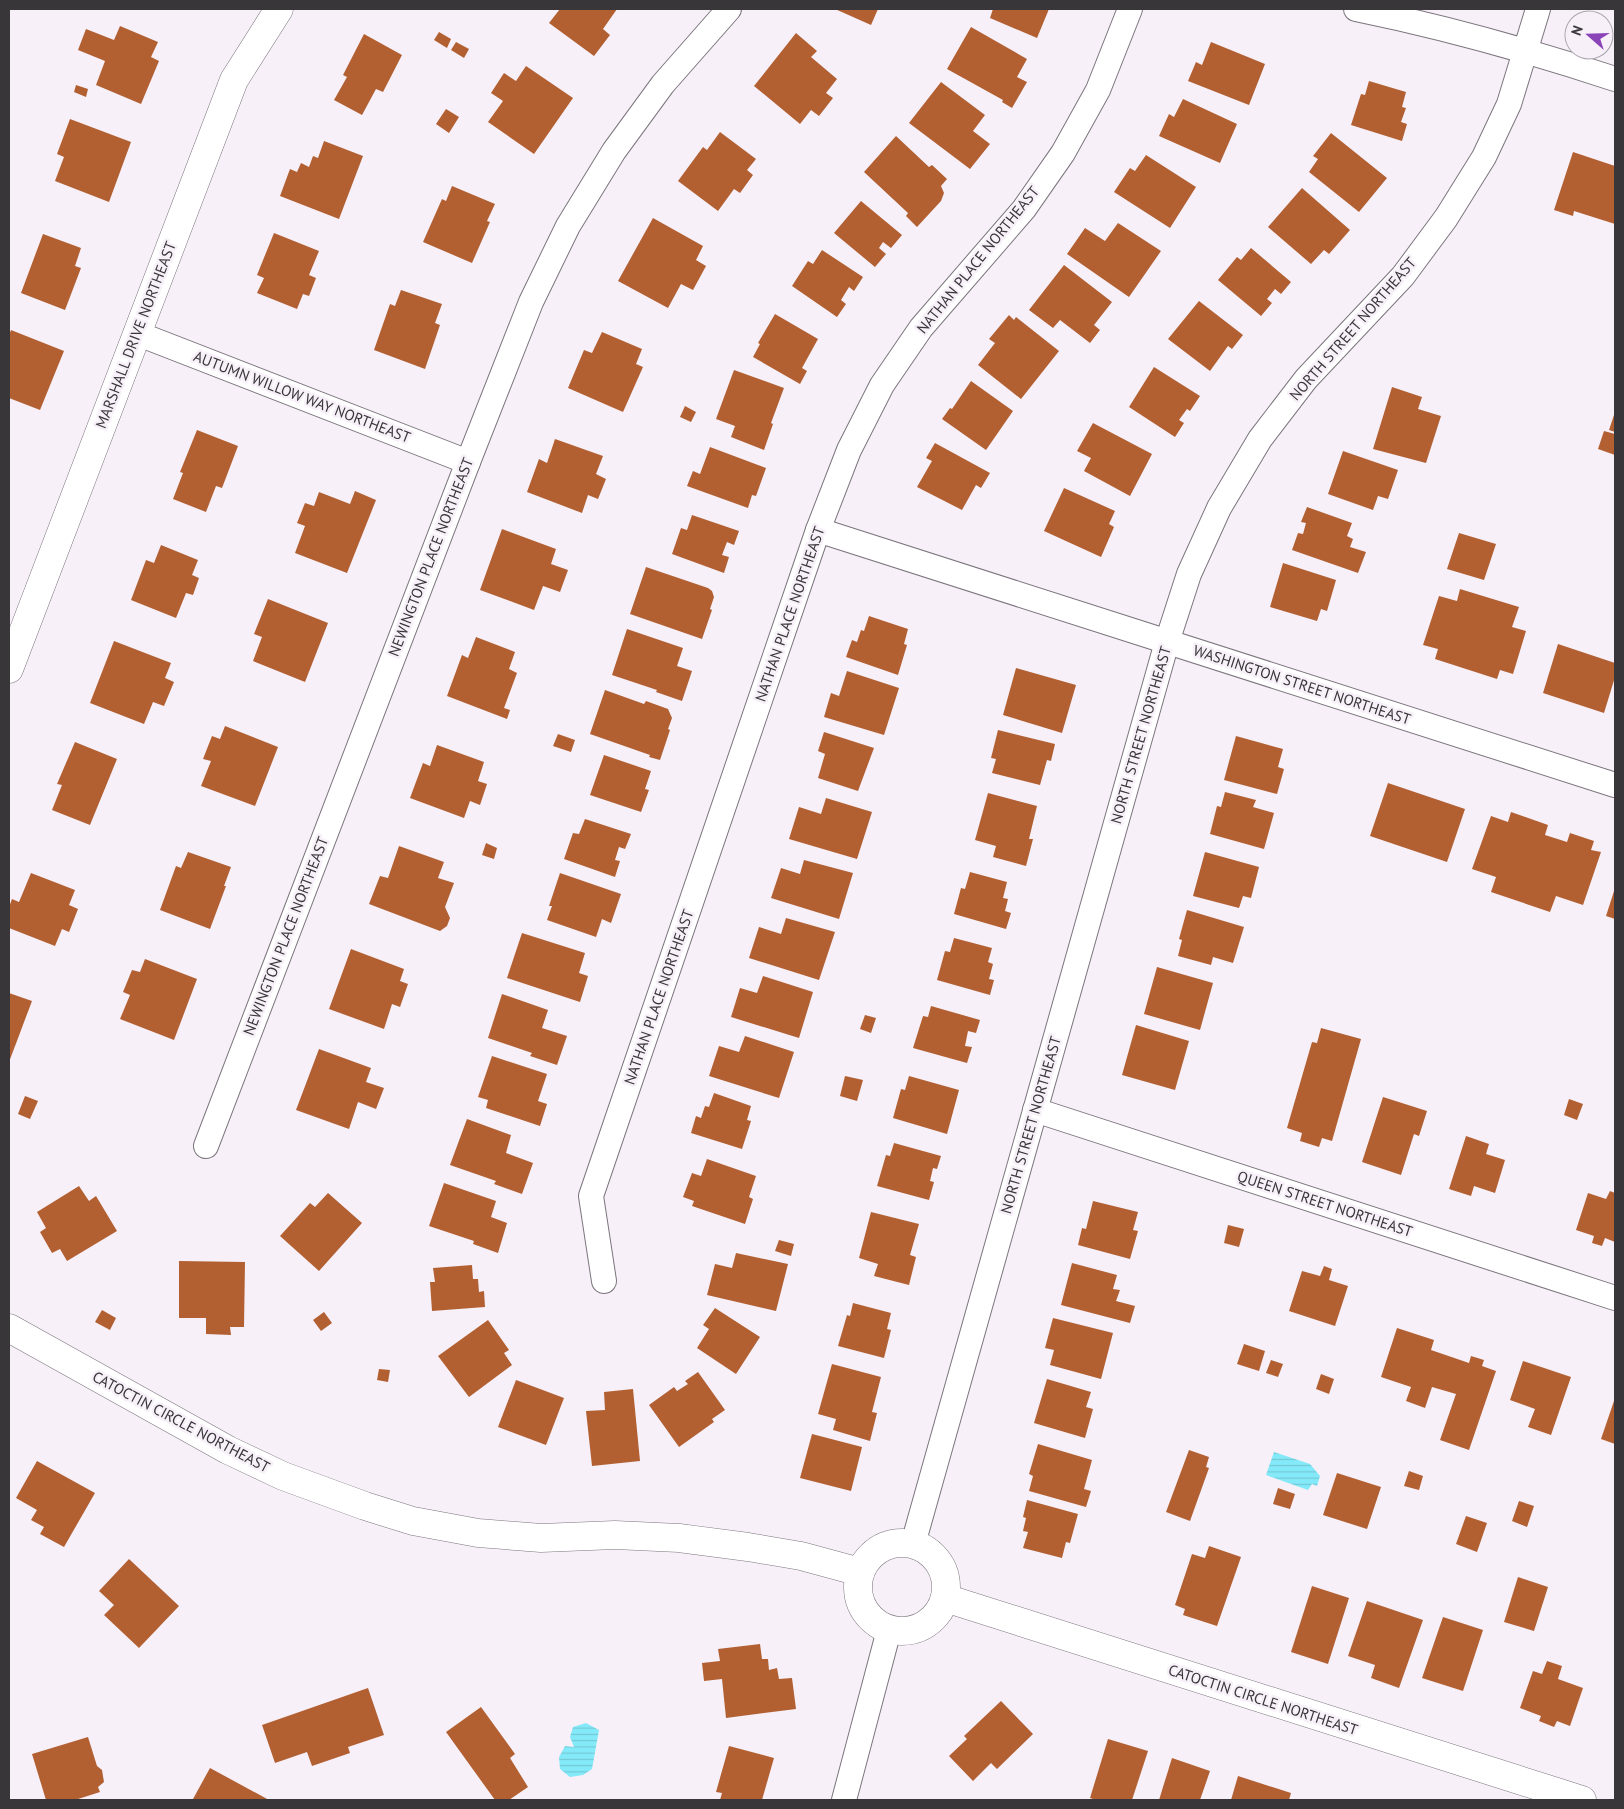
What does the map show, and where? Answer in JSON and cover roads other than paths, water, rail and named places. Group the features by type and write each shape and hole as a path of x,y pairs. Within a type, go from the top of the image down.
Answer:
{"street":[{"name":"MARSHALL DRIVE NORTHEAST","path":"9,669 234,80 279,9"},
{"name":"NEWINGTON PLACE NORTHEAST","path":"206,1146 531,302 568,226 614,151 658,92 729,9"},
{"name":"NATHAN PLACE NORTHEAST","path":"604,1281 591,1196 818,530 849,450 882,385 921,328 1024,208 1063,153 1098,90 1130,9"},
{"path":"1356,9 1408,19 1526,50 1615,79"},
{"name":"NORTH STREET NORTHEAST","path":"913,1544 1167,642 1190,574 1219,508 1260,439 1306,379 1403,276 1446,218 1484,156 1509,104 1538,9"},
{"name":"AUTUMN WILLOW WAY NORTHEAST","path":"136,333 468,462"},
{"name":"WASHINGTON STREET NORTHEAST","path":"818,530 1615,785"},
{"name":"QUEEN STREET NORTHEAST","path":"1035,1110 1615,1298"},
{"name":"CATOCTIN CIRCLE NORTHEAST","path":"9,1328 228,1450 283,1476 365,1506 413,1521 478,1534 541,1538 615,1535 679,1538 801,1556 860,1572"},
{"path":"900,1543 913,1544 929,1552 940,1564 946,1581 945,1598 938,1614 924,1626 907,1632 889,1630 874,1622 862,1607 858,1590 860,1572 867,1560 876,1551 900,1543"},
{"name":"CATOCTIN CIRCLE NORTHEAST","path":"945,1598 1582,1800"},
{"path":"844,1800 889,1630"}],"water":[{"path":"1274,1452 1310,1464 1320,1476 1317,1486 1312,1484 1308,1490 1266,1475"},
{"path":"586,1723 599,1730 592,1769 583,1775 570,1777 560,1769 559,1757 565,1746 574,1747 570,1737 573,1727"}]}
